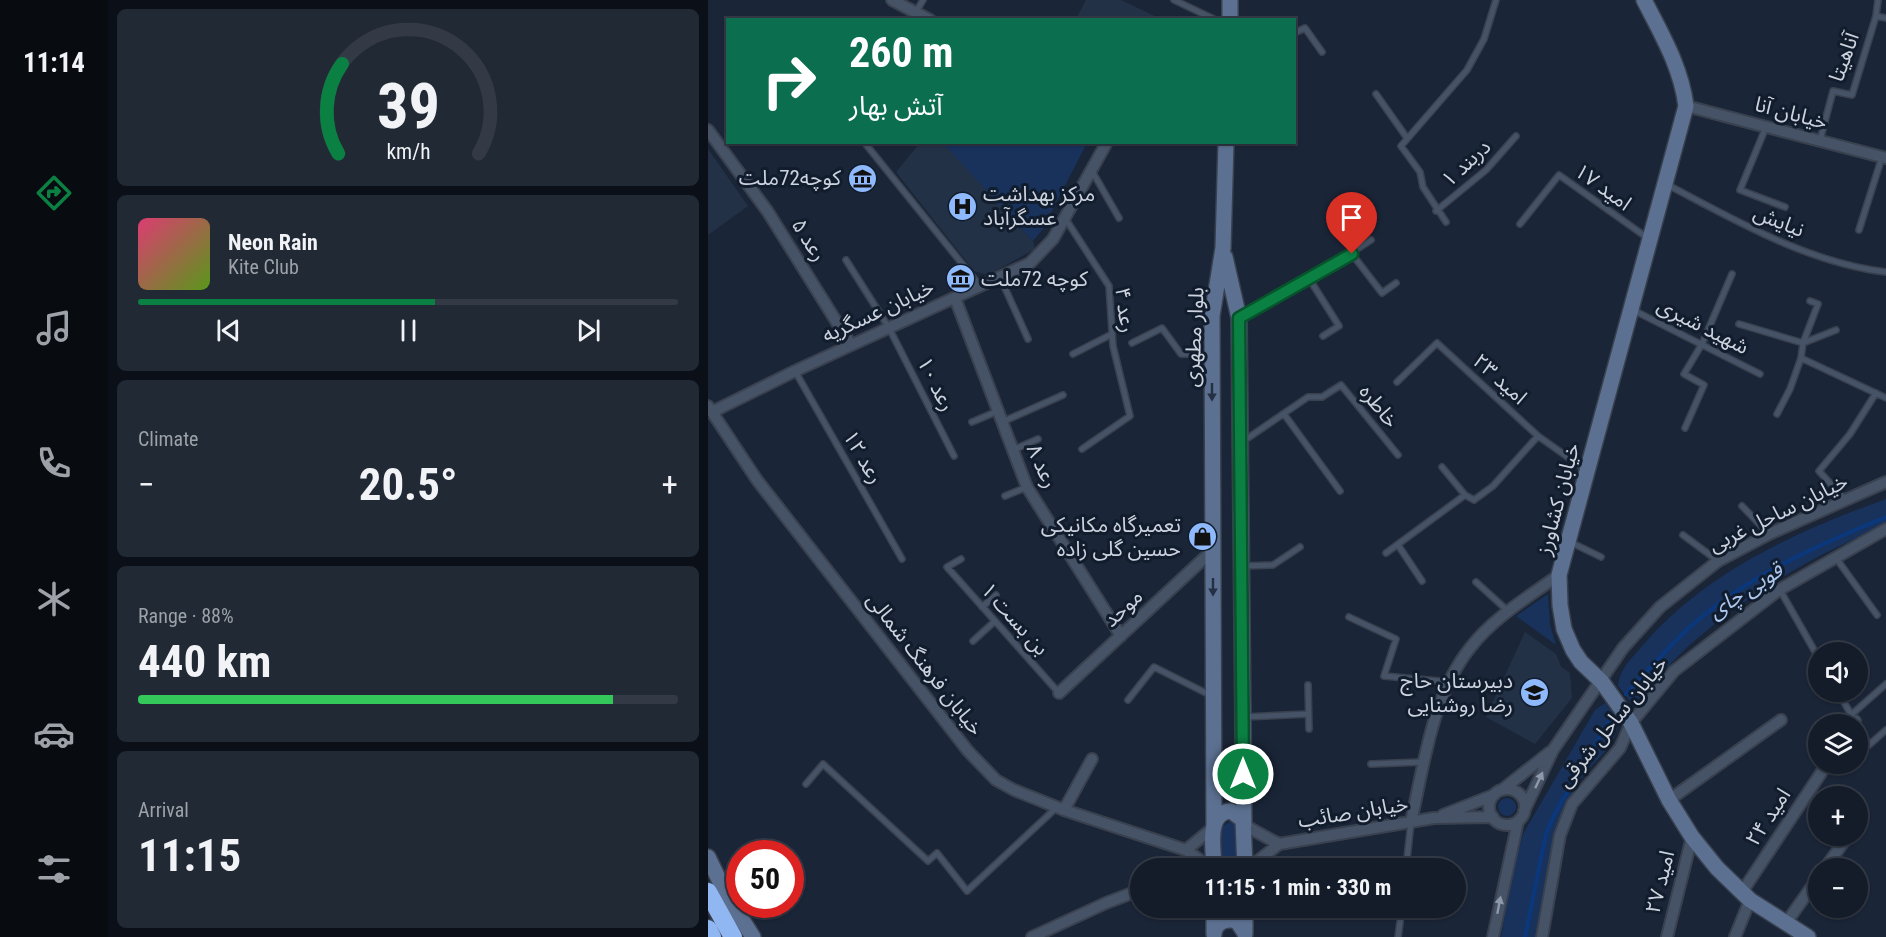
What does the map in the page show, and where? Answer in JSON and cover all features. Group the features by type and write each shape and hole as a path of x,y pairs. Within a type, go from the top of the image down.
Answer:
{"highway":[{"path":"708,892 733,937"},
{"path":"708,929 712,937"}],"main road":[{"path":"1230,0 1230,18"},
{"name":"خیابان کشاورز","path":"1644,0 1674,58 1683,81 1686,106 1559,575 1560,605 1569,640 1581,662 1602,682 1631,723 1669,800 1692,837 1746,896 1808,937"},
{"path":"1223,248 1226,144"},
{"name":"بلوار مطهری","path":"1223,248 1240,325 1246,858"},
{"name":"بلوار مطهری","path":"1213,858 1212,316 1223,248"},
{"path":"1212,333 1215,324 1224,319 1240,325"},
{"path":"1214,770 1217,779 1231,784 1240,779 1243,770"},
{"path":"1214,827 1217,817 1225,812 1236,813 1244,825"},
{"path":"708,857 753,937"},
{"path":"1214,918 1214,935"},
{"path":"1245,918 1245,935"},
{"path":"1214,935 1218,925 1227,920 1237,921 1245,935"}],"street":[{"path":"892,0 926,18"},
{"name":"خیابان آنا","path":"1686,106 1884,158"},
{"name":"رعد ۵","path":"708,130 768,212 851,345"},
{"name":"خیابان عسگریه","path":"710,409 955,298 1038,256 1065,218 1106,144"},
{"name":"رعد ۸","path":"955,298 1027,486 1121,636"},
{"name":"خیابان فرهنگ شمالی","path":"710,409 757,480 968,751 996,780 1023,795 1186,850 1198,858"},
{"name":"خیابان ساحل غربی","path":"1492,937 1521,816 1553,750 1602,682 1623,648 1660,607 1719,561 1769,534 1886,482"},
{"name":"خیابان ساحل شرقی","path":"1546,936 1560,835 1572,804 1620,748 1631,723 1674,671 1779,590 1886,529"},
{"name":"موحد","path":"1059,693 1213,550"},
{"path":"1411,822 1430,736 1449,682 1470,648 1509,611 1559,575"},
{"path":"1669,800 1781,720"},
{"name":"خیابان ساحل غربی","path":"1498,792 1553,750"},
{"path":"1060,809 1092,759"},
{"name":"امید ۲۴","path":"1735,937 1746,896 1821,774"},
{"path":"1498,792 1517,792 1524,800 1521,816 1502,824 1493,817 1490,803 1498,792"},
{"name":"خیابان صائب","path":"1434,818 1498,792"},
{"name":"خیابان صائب","path":"1260,858 1279,844 1434,818 1493,817"},
{"name":"خیابان صائب","path":"1244,825 1279,844"},
{"path":"1186,850 1214,827"},
{"name":"امید ۲۷","path":"1667,937 1692,837"},
{"path":"1786,923 1808,892"},
{"path":"1037,936 1130,894"}],"lane":[{"path":"916,12 923,0"},
{"path":"1174,0 1212,18"},
{"path":"1446,222 1436,211 1423,187 1420,172 1401,146 1467,70 1484,39 1496,0"},
{"name":"آناهیتا","path":"1820,141 1833,91 1852,95 1876,16 1878,0"},
{"path":"1876,16 1886,18"},
{"path":"1296,32 1305,28 1322,52"},
{"path":"1376,94 1407,138"},
{"path":"1766,127 1740,189 1785,207"},
{"name":"دربند ۱","path":"1436,211 1486,170 1516,136"},
{"path":"866,144 980,286"},
{"path":"1858,230 1884,158"},
{"path":"1091,170 1119,218"},
{"name":"امید ۱۷","path":"1520,224 1559,175 1650,240"},
{"name":"نیایش","path":"1665,183 1755,231 1856,268 1886,272"},
{"name":"رعد ۴","path":"1065,218 1109,286 1112,334 1130,416 1082,449"},
{"path":"1240,325 1371,240"},
{"path":"1352,254 1382,293 1396,282"},
{"name":"رعد ۱۰","path":"846,260 889,328 954,456"},
{"path":"1685,428 1704,385 1684,374 1702,344 1732,274"},
{"path":"1000,277 1028,339"},
{"path":"1310,280 1339,327 1323,336"},
{"path":"1777,414 1790,389 1801,358 1803,343 1818,304 1810,301"},
{"name":"شهید شیری","path":"1631,309 1760,374"},
{"path":"1739,324 1803,343 1836,330"},
{"path":"1132,343 1162,328 1181,354 1212,354"},
{"path":"1072,354 1112,334"},
{"name":"امید ۲۳","path":"1396,382 1437,343 1538,436 1587,471"},
{"path":"1801,358 1886,398"},
{"name":"رعد ۱۲","path":"795,371 902,559"},
{"name":"خاطره","path":"1240,443 1308,397 1322,397 1341,385 1398,455"},
{"path":"1846,501 1819,471 1850,434 1876,393"},
{"path":"972,422 1000,416 1063,395"},
{"path":"1284,414 1340,491"},
{"path":"1442,467 1464,495 1474,500 1493,486 1538,436"},
{"path":"1013,450 1038,439"},
{"path":"1005,496 1027,486"},
{"path":"1386,553 1464,495"},
{"path":"1742,506 1769,534"},
{"path":"1683,535 1719,561"},
{"path":"1568,542 1601,556"},
{"path":"1398,545 1422,581"},
{"path":"1242,566 1274,566 1300,547"},
{"path":"1836,558 1877,615"},
{"name":"بن بست ۱","path":"961,559 947,567 1059,693"},
{"path":"1476,582 1509,611"},
{"path":"1779,590 1809,642"},
{"path":"982,607 996,595"},
{"path":"1349,618 1396,639 1384,676 1449,682"},
{"path":"973,641 995,621"},
{"path":"1128,700 1154,667 1213,697"},
{"path":"1858,714 1886,684"},
{"path":"1308,685 1308,729"},
{"path":"1243,717 1308,714"},
{"path":"1868,743 1869,745 1886,730"},
{"path":"1371,764 1424,762"},
{"path":"806,784 823,764 928,861 937,853 967,891 1060,809"},
{"path":"1407,858 1411,822"},
{"path":"1398,937 1401,918"}],"shaded area":[{"path":"1086,0 1121,0 1159,18 1077,18"},
{"name":"مرکز بهداشت عسگرآباد","path":"919,144 946,144 1033,241 1035,249 988,275 974,271 896,172"},
{"path":"944,144 1086,144 1042,230 1033,241"},
{"path":"708,149 748,206 708,235"},
{"path":"1886,499 1886,526 1809,561 1737,607 1685,649 1633,705 1618,686 1624,668 1631,659 1669,618 1695,595 1755,556 1819,525"},
{"path":"1548,594 1550,625 1556,645 1516,616"},
{"name":"دبیرستان حاج رضا روشنایی","path":"1525,632 1556,654 1561,667 1570,673 1572,698 1535,744 1486,717"},
{"path":"1605,703 1619,721 1616,733 1607,750 1577,785 1560,821 1554,840 1535,937 1501,937 1512,874 1523,834 1595,710"},
{"path":"1507,798 1513,801 1516,807 1513,813 1507,816 1501,813 1498,807 1501,801"},
{"path":"1230,822 1236,825 1237,858 1221,858 1221,827"}],"waterway":[{"name":"قوبی چای","path":"1626,694 1690,627 1734,593 1783,564 1886,517"},
{"name":"قوبی چای","path":"1525,937 1546,834 1555,813 1612,716"}],"place":[{"name":"کوچه72ملت","path":"862,178"},
{"name":"مرکز بهداشت عسگرآباد","path":"962,206"},
{"name":"کوچه 72ملت","path":"960,279"},
{"name":"تعمیرگاه مکانیکی حسین گلی زاده","path":"1202,537"},
{"name":"دبیرستان حاج رضا روشنایی","path":"1534,693"}],"route":[{"path":"1243,774 1239,318 1310,280 1352,254"}]}
